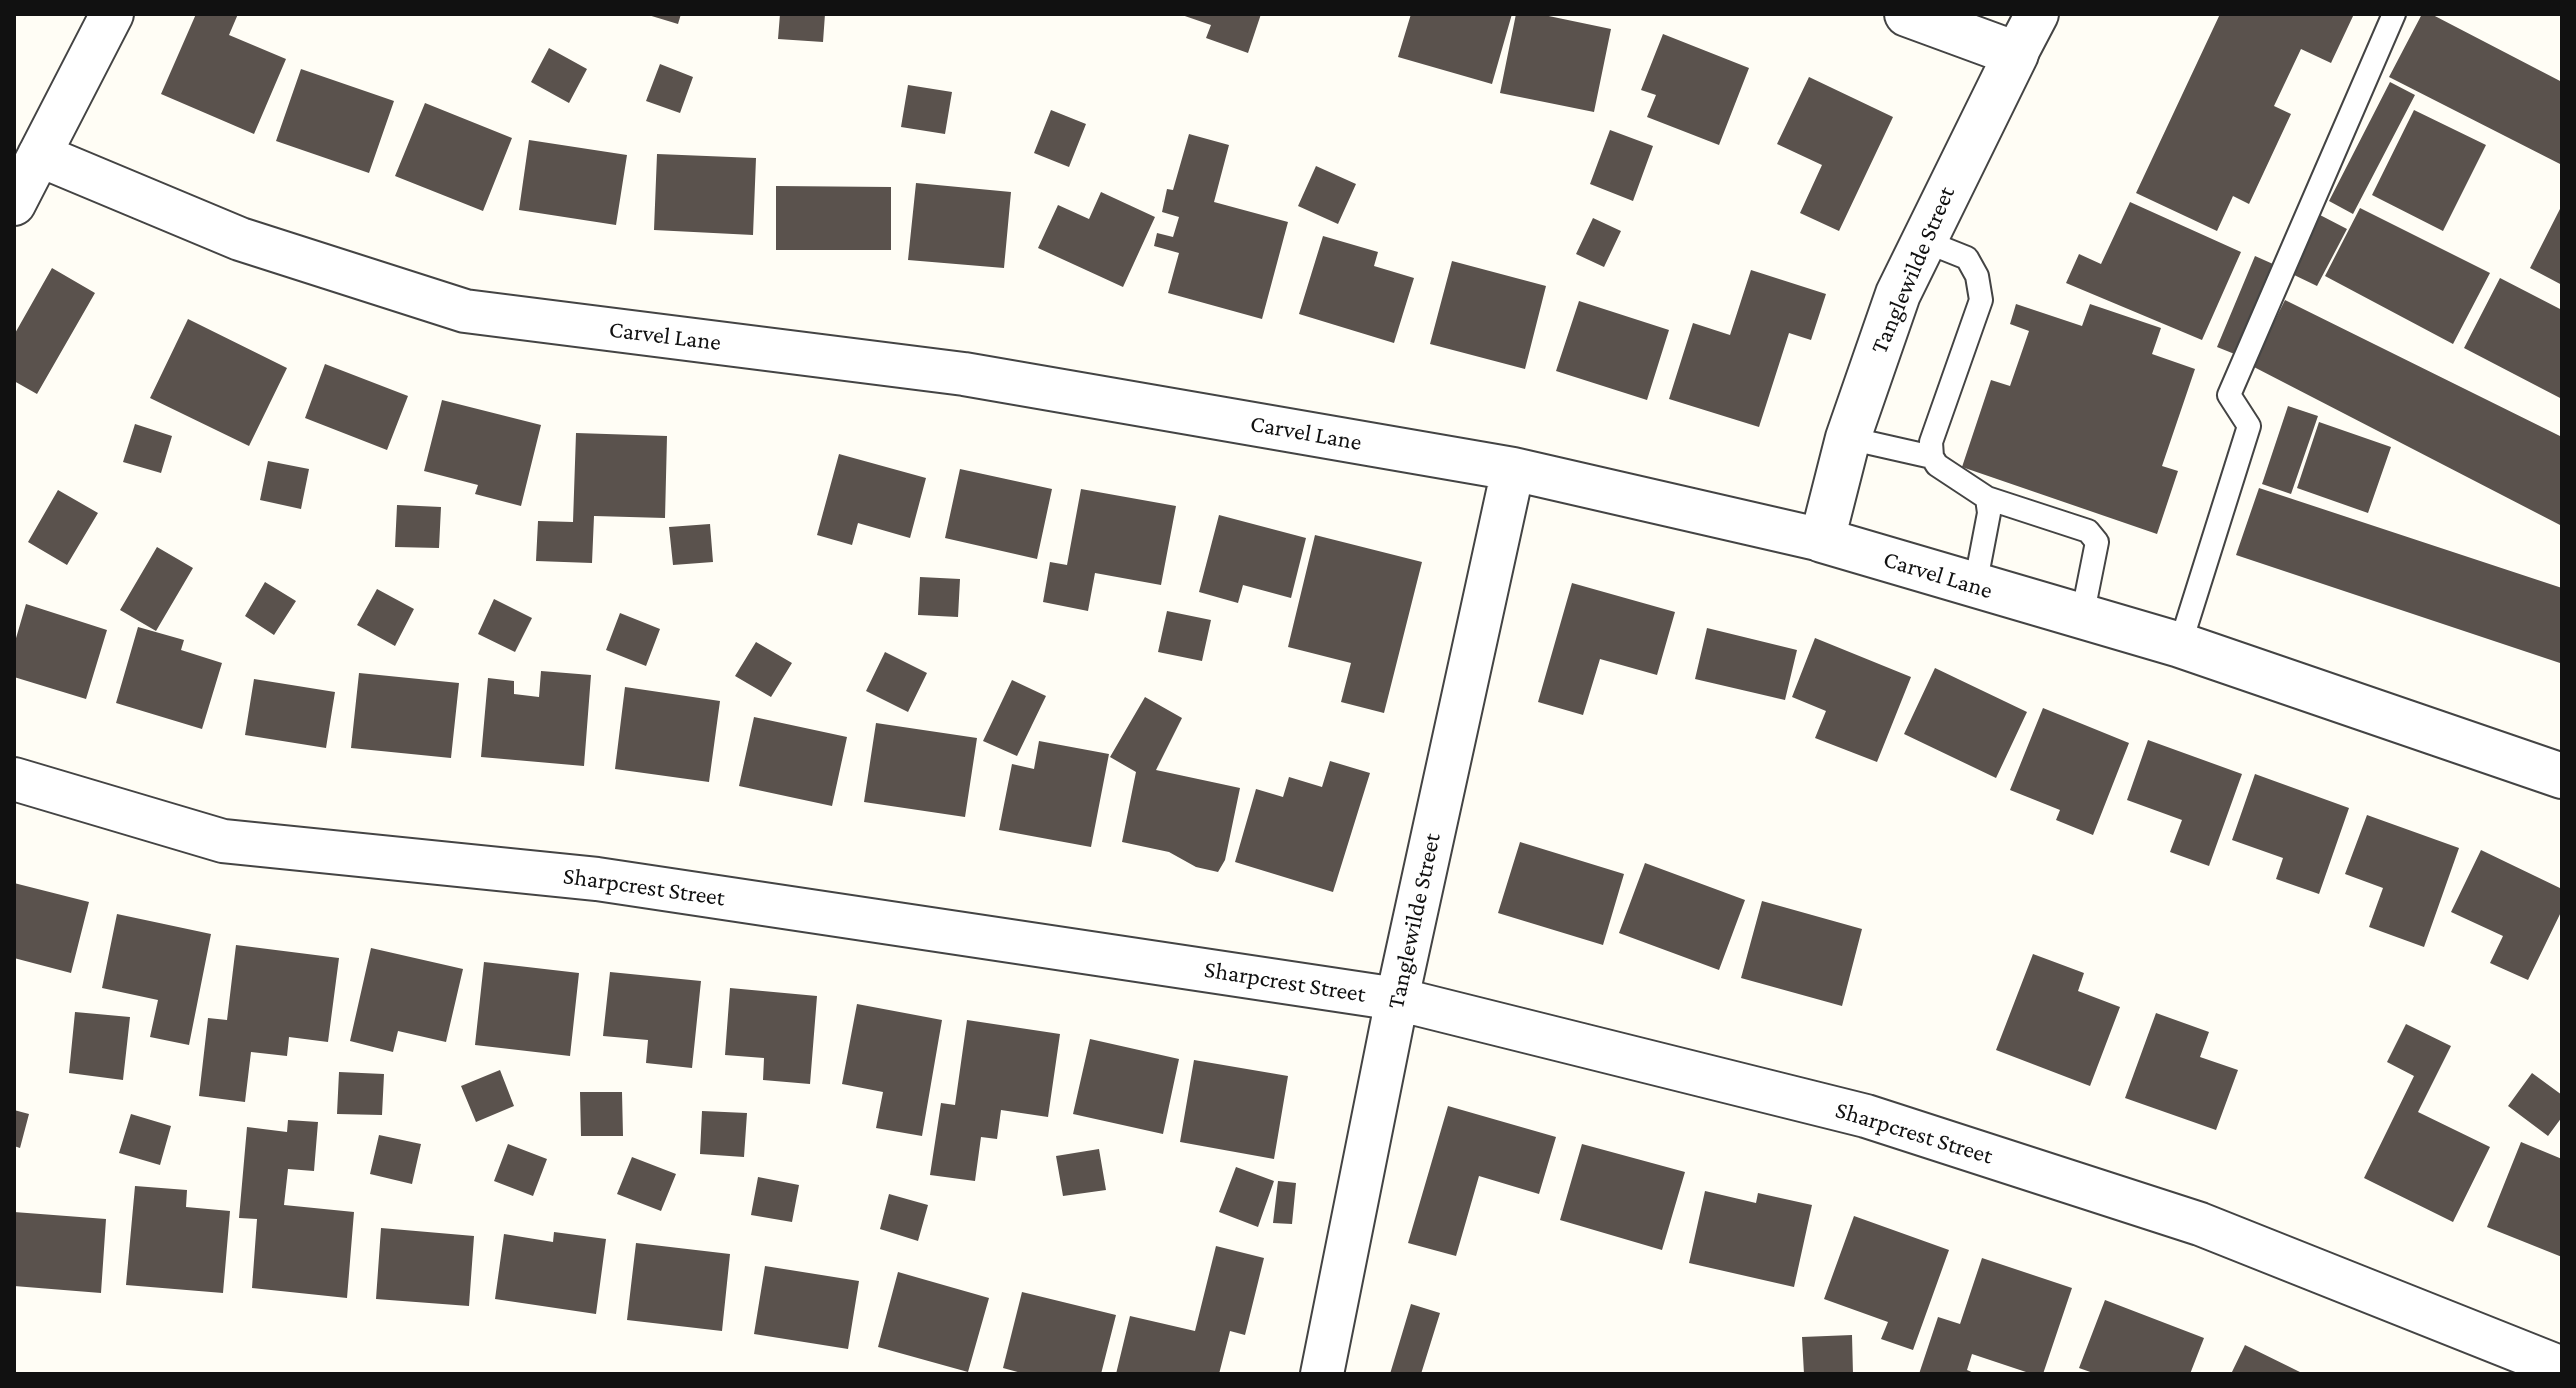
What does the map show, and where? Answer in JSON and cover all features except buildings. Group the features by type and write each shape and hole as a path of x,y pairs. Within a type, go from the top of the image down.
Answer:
{"street":[{"path":"14,204 112,14"},
{"path":"1907,14 2016,54"},
{"name":"Tanglewilde Street","path":"1822,540 1848,438 1898,294 1922,240 2037,14"},
{"name":"Carvel Lane","path":"39,155 240,239 465,311 964,374 1513,469 1822,540 2180,645 2562,776"},
{"name":"Tanglewilde Street","path":"1322,1374 1397,999 1513,469"},
{"name":"Sharpcrest Street","path":"14,779 223,841 597,879 1397,999 1866,1116 2200,1224 2562,1368"}],"lane":[{"path":"2180,645 2249,426 2229,395 2394,14"},
{"path":"1922,240 1967,258 1977,276 1981,300 1931,442 1932,457"},
{"path":"1848,438 1932,457 1959,482 1987,498 2088,531 2097,542 2082,617"},
{"path":"1975,586 1989,513 1987,498"}]}
